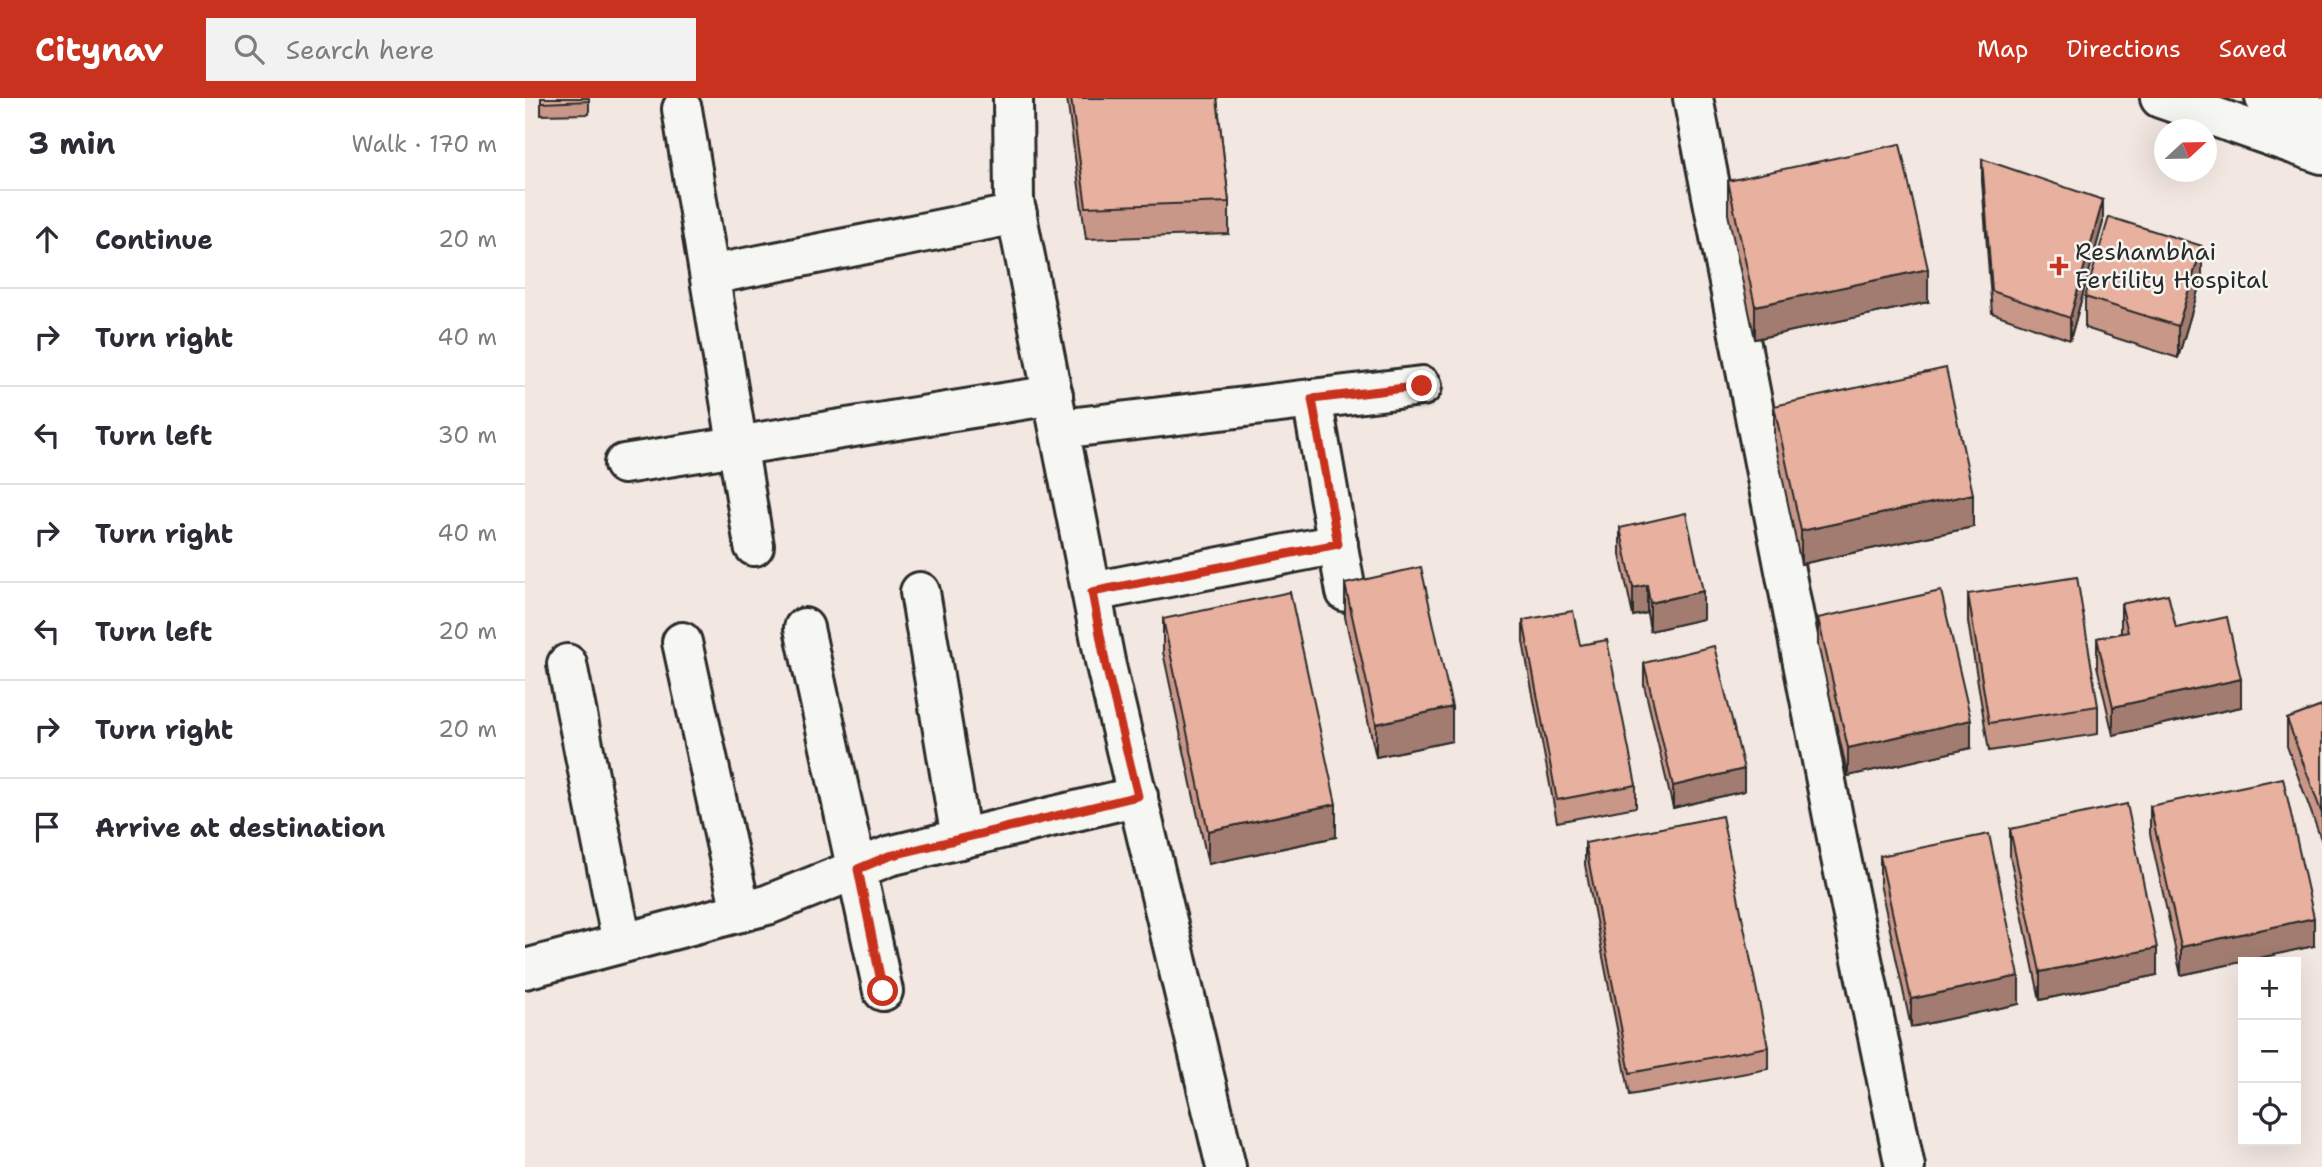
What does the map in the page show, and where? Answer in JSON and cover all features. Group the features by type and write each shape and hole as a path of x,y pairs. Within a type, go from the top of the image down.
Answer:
{"street":[{"path":"1013,98 1014,201 1106,666 1226,1167"},
{"path":"1693,98 1837,840 1905,1167"},
{"path":"2160,98 2322,154"},
{"path":"2265,98 2322,118"},
{"path":"682,109 754,546"},
{"path":"710,275 1017,214"},
{"path":"624,464 737,445 1056,412 1312,399 1422,386"},
{"path":"1312,399 1346,592"},
{"path":"1092,592 1338,544"},
{"path":"920,593 961,839"},
{"path":"804,628 883,991"},
{"path":"682,642 741,912"},
{"path":"566,664 622,943"},
{"path":"525,969 767,905 889,856 1138,796"}],"building":[{"path":"541,98 589,98 589,101 541,103"},
{"path":"1071,98 1217,98 1229,202 1086,207"},
{"path":"1900,144 1928,269 1755,306 1728,181"},
{"path":"1982,159 2103,200 2070,318 1992,291"},
{"path":"2109,217 2202,246 2178,326 2085,297"},
{"path":"1946,368 1973,494 1801,531 1774,406"},
{"path":"1686,513 1703,591 1650,603 1647,585 1633,588 1620,528"},
{"path":"1421,567 1452,707 1376,724 1345,584"},
{"path":"2077,577 2098,706 1989,723 1968,594"},
{"path":"1941,591 1971,720 1848,748 1818,618"},
{"path":"1290,592 1336,804 1208,831 1163,619"},
{"path":"2168,594 2176,628 2227,617 2241,679 2113,707 2097,638 2128,632 2121,604"},
{"path":"1573,611 1580,645 1607,640 1636,785 1557,800 1523,620"},
{"path":"1714,646 1744,769 1673,786 1644,663"},
{"path":"2322,706 2322,814 2287,719"},
{"path":"2283,778 2314,918 2181,947 2150,806"},
{"path":"2127,804 2157,948 2040,972 2010,829"},
{"path":"1722,816 1768,1047 1630,1073 1585,843"},
{"path":"1989,834 2019,976 1911,999 1880,856"}],"place":[{"name":"Reshambhai Fertility Hospital","path":"2059,266"}],"route":[{"path":"883,991 858,869 889,856 1138,796 1106,666 1092,592 1338,544 1312,399 1422,386"}]}
